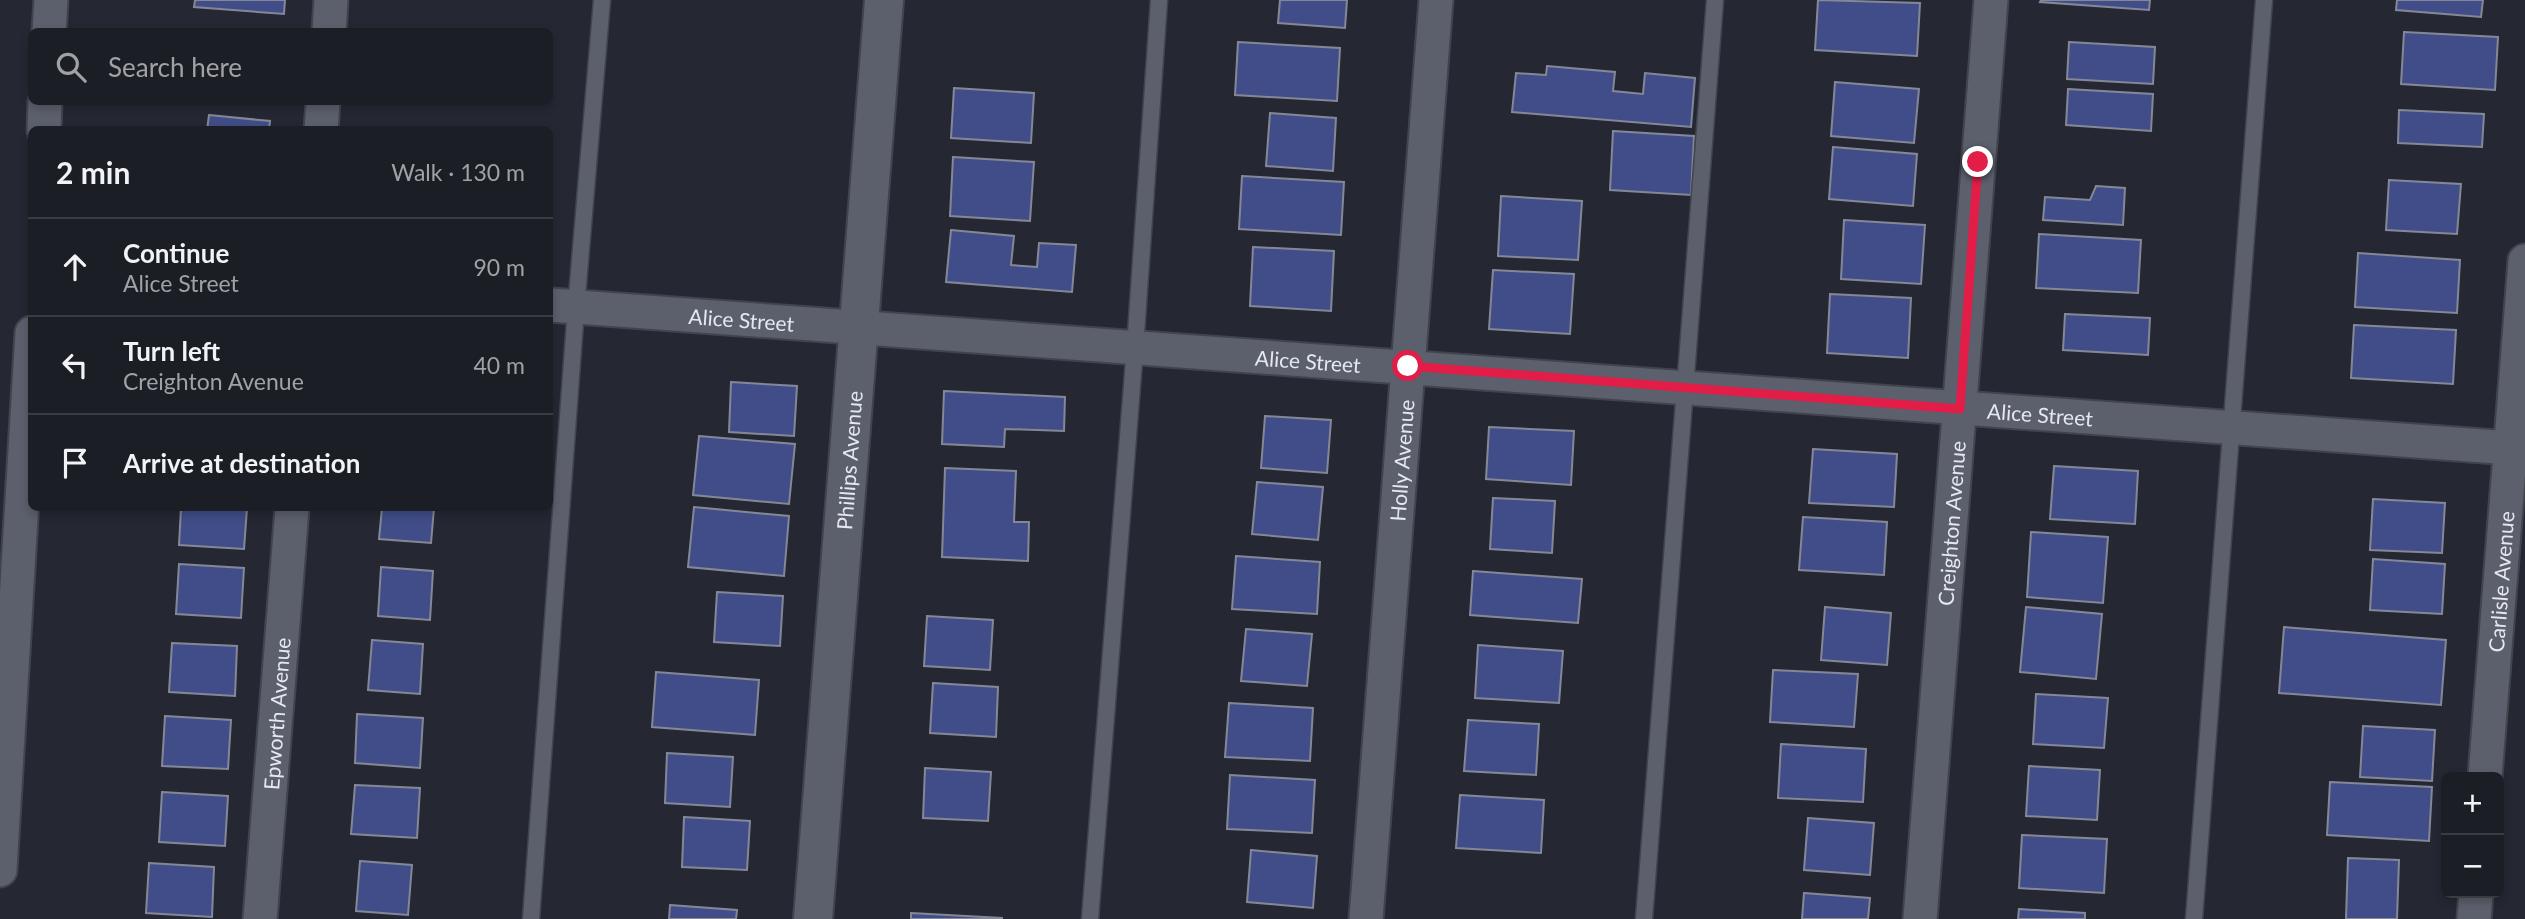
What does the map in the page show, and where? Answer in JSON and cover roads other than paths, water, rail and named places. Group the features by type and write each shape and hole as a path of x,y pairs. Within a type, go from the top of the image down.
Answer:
{"street":[{"path":"49,28 51,0"},
{"path":"328,28 331,0"},
{"name":"Phillips Avenue","path":"813,919 884,0"},
{"name":"Holly Avenue","path":"1366,919 1436,0"},
{"name":"Creighton Avenue","path":"1920,919 1990,0"},
{"path":"44,126 45,105"},
{"path":"321,126 323,105"},
{"name":"Carlisle Avenue","path":"2486,772 2518,448 2525,261"},
{"name":"Alice Street","path":"563,306 859,330 1408,366 1960,409 2518,448"},
{"path":"0,870 10,538 28,370"},
{"name":"Epworth Avenue","path":"260,919 292,511"},
{"path":"2474,919 2476,898"}],"lane":[{"path":"553,498 563,306 601,0"},
{"path":"1090,919 1135,348 1159,0"},
{"path":"1644,919 1715,0"},
{"path":"2194,919 2264,0"},
{"path":"531,919 552,511"}]}
